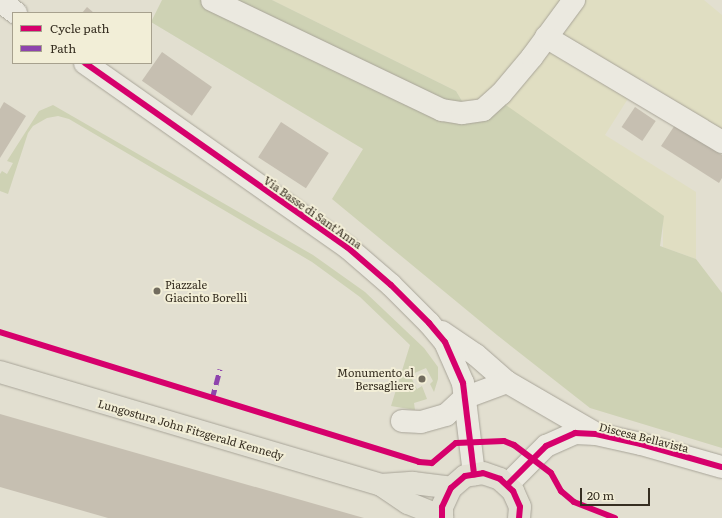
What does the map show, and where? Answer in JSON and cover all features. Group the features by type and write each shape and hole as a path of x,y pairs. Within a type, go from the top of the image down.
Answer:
{"main road":[{"name":"Lungostura John Fitzgerald Kennedy","path":"0,372 381,485 408,503 442,518"},
{"path":"442,518 444,502 451,488 465,476 474,474 492,475 508,484 525,514"},
{"name":"Lungostura John Fitzgerald Kennedy","path":"381,485 413,483 451,488"}],"street":[{"path":"212,0 442,110 462,113 484,110 528,62 574,0"},
{"path":"0,1 15,12"},
{"path":"546,37 722,142"},
{"name":"Via Basse di Sant'Anna","path":"86,64 347,247 391,285 429,323 445,342 455,361 463,383 474,474"},
{"name":"Discesa Bellavista","path":"429,323 476,355 507,382 596,434"},
{"path":"402,422 421,422 446,415 464,398 507,382"},
{"name":"Discesa Bellavista","path":"508,484 546,446 560,438 574,433 596,434 722,467"}],"shaded area":[{"path":"272,0 704,0 722,15 722,134 641,78 605,135 696,192 696,259 663,247 663,216 474,121 456,91"}],"green space":[{"path":"162,0 272,0 456,91 474,121 503,103 664,216 660,246 696,259 722,293 722,448 590,408 497,335 332,199 363,149 152,23"},
{"path":"53,105 313,255 365,292 424,348 438,367 438,379 434,392 430,384 433,381 426,368 410,375 417,389 422,386 427,399 414,403 415,410 391,406 410,345 360,297 312,262 69,119 58,116 47,118 33,126 28,133 8,194 0,191 0,174 2,171 7,174 13,163 7,161 39,111"}],"building":[{"path":"87,7 93,12 83,12"},
{"path":"162,52 212,87 192,116 142,81"},
{"path":"4,102 26,116 0,158 0,109"},
{"path":"635,107 656,121 642,141 622,127"},
{"path":"281,122 329,153 306,188 258,157"},
{"path":"675,125 722,155 722,178 719,183 661,146"},
{"path":"0,414 364,518 108,518 0,487"}],"marked path":[{"path":"212,399 220,369"}],"cycle path":[{"path":"86,64 347,247 391,285 429,323 445,342 463,383 474,474"},
{"path":"0,332 419,462 432,463 456,443 504,441 514,445 551,473 561,491 574,502 615,518"},
{"path":"508,484 546,446 575,433 596,434 641,444 722,467"},
{"path":"442,518 442,507 451,488 465,476 483,473 500,479 513,491 520,507 519,518"}],"place":[{"name":"Piazzale Giacinto Borelli","path":"157,291"},
{"name":"Monumento al Bersagliere","path":"422,379"}]}
